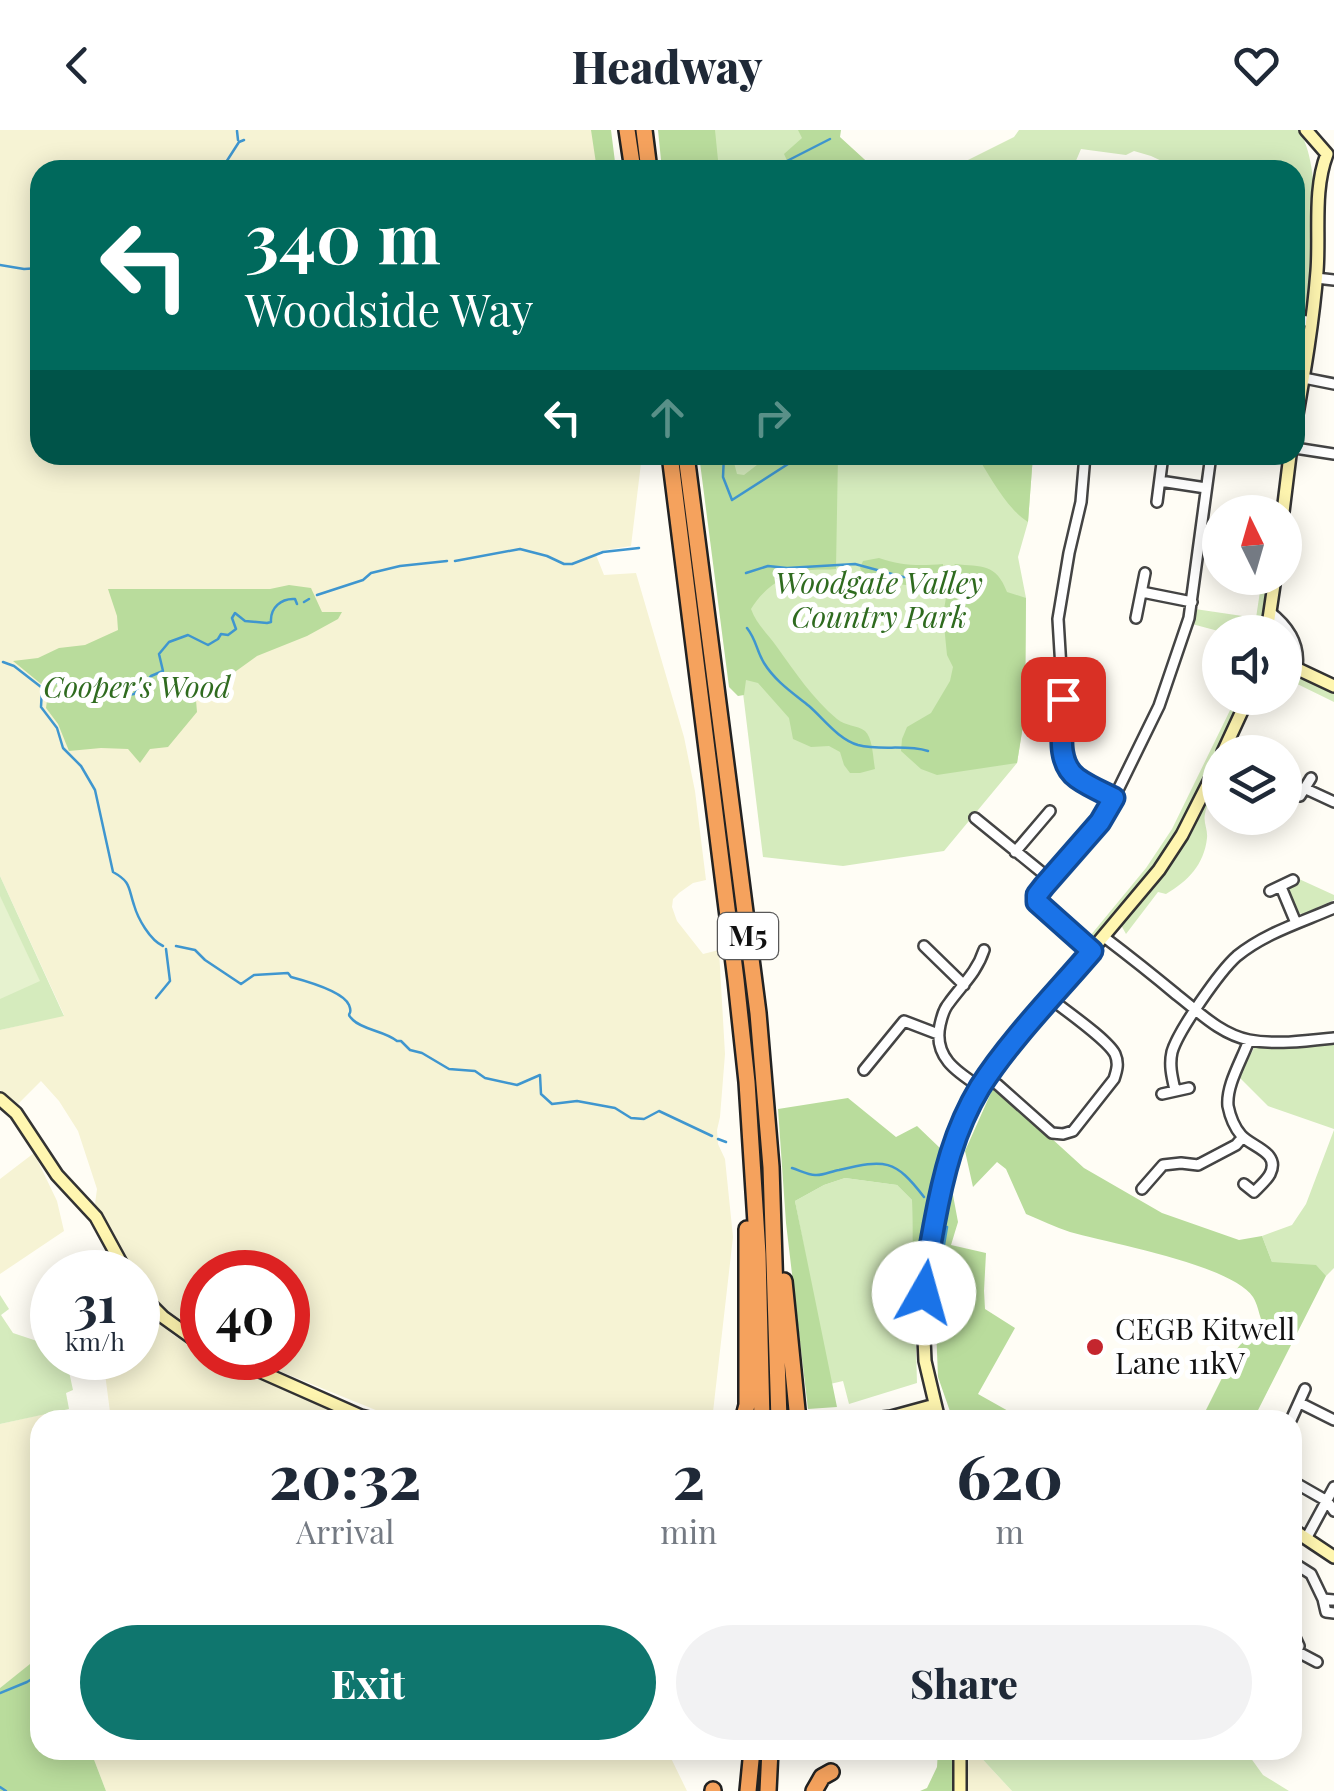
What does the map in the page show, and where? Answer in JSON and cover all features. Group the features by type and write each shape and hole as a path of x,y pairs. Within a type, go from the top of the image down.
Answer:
{"highway":[{"path":"628,130 632,160"},
{"path":"644,130 648,160"},
{"name":"M5","path":"671,465 748,1105 758,1254 762,1410"},
{"name":"M5","path":"687,465 755,994 772,1168 780,1410"},
{"path":"746,1410 748,1105"},
{"path":"772,1168 797,1410"},
{"path":"748,1791 751,1760"},
{"path":"768,1791 770,1760"},
{"path":"814,1791 822,1777 831,1772"}],"street":[{"path":"1305,371 1316,278 1320,171 1330,155 1306,130"},
{"path":"1316,278 1334,280"},
{"path":"1305,321 1312,322"},
{"path":"1305,378 1334,384"},
{"path":"1305,450 1334,454"},
{"path":"1084,465 1081,502 1058,619 1064,718 1062,757 1078,779 1114,798"},
{"path":"1157,502 1162,465"},
{"path":"1092,951 1042,909 1037,895 1100,822 1159,706 1189,618 1209,465"},
{"path":"1285,495 1289,465"},
{"path":"1160,482 1206,488"},
{"path":"1136,618 1145,573"},
{"path":"1142,592 1192,602"},
{"path":"1270,615 1272,595"},
{"path":"1270,612 1274,615"},
{"path":"1302,670 1334,686"},
{"path":"1311,778 1303,792 1334,802"},
{"path":"936,1410 925,1361 925,1269 956,1135 984,1083 1159,870 1202,796"},
{"path":"1015,852 1050,811"},
{"path":"975,818 1050,879"},
{"path":"1270,891 1293,880"},
{"path":"1281,886 1296,924"},
{"path":"1175,1090 1171,1056 1176,1042 1195,1010 1236,958 1255,944 1334,908"},
{"path":"1104,936 1220,1028 1249,1040 1300,1042 1334,1038"},
{"path":"924,946 964,985"},
{"path":"984,950 980,964 945,1008 938,1034 940,1050 948,1064 984,1083 998,1084 1052,1133 1062,1134 1073,1131 1117,1072 1114,1052 1050,999"},
{"path":"864,1070 904,1021 938,1034"},
{"path":"1244,1184 1254,1192 1270,1175 1272,1160 1242,1138 1231,1118 1228,1095 1249,1040"},
{"path":"1162,1094 1189,1088"},
{"path":"0,1099 16,1113 57,1175 96,1218 114,1250"},
{"path":"1142,1188 1163,1165 1198,1165 1242,1138"},
{"path":"280,1380 347,1410"},
{"path":"1297,1410 1305,1388"},
{"path":"1300,1404 1334,1420"},
{"path":"917,1410 935,1405"},
{"path":"1302,1487 1326,1501 1334,1511"},
{"path":"1307,1537 1334,1488"},
{"path":"1302,1534 1334,1558"},
{"path":"1302,1568 1312,1574 1329,1600 1326,1612 1334,1613"},
{"path":"1302,1654 1317,1662"},
{"path":"960,1760 960,1791"}],"green space":[{"path":"0,130 592,130 596,160 30,160 30,465 641,465 631,546 596,555 604,575 636,573 684,737 706,880 679,893 672,907 677,921 703,954 719,950 725,1054 717,1130 725,1159 733,1237 713,1410 376,1410 301,1380 310,1380 310,1250 180,1250 180,1321 160,1307 160,1250 121,1250 95,1204 97,1189 78,1131 59,1101 41,1081 18,1104 0,1090 0,1030 64,1015 0,876"},
{"path":"591,130 611,130 615,160 596,160"},
{"path":"658,130 715,130 718,160 661,160"},
{"path":"677,130 831,130 865,160 679,160"},
{"path":"798,130 841,130 840,137 865,160 787,160 784,154 802,138"},
{"path":"1019,130 1299,130 1307,147 1314,192 1308,310 1305,313 1305,160 1160,160 1134,151 1126,155 1081,149 1076,160 968,160 1014,137"},
{"path":"700,465 735,465 737,474 744,475 757,465 838,465 836,569 802,571 776,582 751,609 759,625 820,703 840,721 868,734 875,769 850,773 840,752 793,739 789,718 758,683 746,680 744,695 738,696 729,687"},
{"name":"Woodgate Valley Country Park","path":"715,465 1032,465 1028,522 1018,557 1026,598 1025,713 1017,763 944,851 843,866 763,857"},
{"path":"982,465 1032,465 1028,522 1005,500"},
{"path":"879,558 911,565 943,564 944,579 915,586 864,575 860,568 863,561"},
{"path":"955,564 987,568 998,576 1007,592 1026,598 1025,713 1017,763 937,775 921,769 901,751 902,739 907,727 931,713 950,681 953,667 947,655 943,615"},
{"name":"Cooper's Wood","path":"289,585 311,588 322,612 342,612 338,619 257,656 196,700 197,712 168,747 150,749 140,763 128,749 69,751 58,724 46,708 46,688 13,661 85,645 118,630 108,589 270,589"},
{"path":"1259,595 1268,595 1265,615 1256,615"},
{"path":"1195,609 1236,615 1202,615 1202,627 1192,624"},
{"path":"1302,675 1334,691 1334,702 1302,686"},
{"path":"1228,715 1237,715 1227,735 1218,735"},
{"path":"1202,768 1202,785 1159,863 1096,937 1090,936 1146,868 1172,829"},
{"path":"1202,800 1202,835 1207,838 1199,864 1174,889 1166,894 1158,892 1126,934 1121,925 1161,872"},
{"path":"0,876 64,1016 0,1030"},
{"path":"1299,879 1334,895 1334,900 1297,913 1287,890"},
{"path":"0,896 40,981 0,999"},
{"path":"1334,1044 1334,1129 1268,1106 1239,1077 1254,1048"},
{"path":"994,1086 1084,1168 1162,1213 1239,1240 1262,1236 1272,1262 1316,1265 1326,1276 1258,1410 1206,1410 1236,1350 1261,1319 1253,1297 1241,1285 1196,1265 1070,1232 1026,1214 1006,1169 997,1162 973,1187 965,1151"},
{"path":"848,1098 896,1137 917,1126 941,1149 923,1251 913,1258 912,1200 897,1185 845,1178 795,1201 837,1407 808,1409 786,1223 778,1109"},
{"path":"1334,1130 1334,1268 1326,1276 1282,1288 1262,1236 1292,1225 1306,1204"},
{"path":"34,1153 57,1201 64,1231 30,1250 30,1254 0,1274 0,1179"},
{"path":"845,1178 897,1185 912,1200 917,1383 849,1404 843,1381 830,1384 795,1201"},
{"path":"950,1179 958,1222 951,1245 986,1253 985,1309 1015,1328 978,1394 1006,1410 950,1410 938,1377 934,1278"},
{"path":"0,1295 9,1309 1,1315 13,1333 30,1339 30,1380 71,1380 73,1390 66,1393 69,1409 30,1410 30,1417 0,1424"},
{"path":"160,1321 180,1339 180,1380 262,1380 329,1410 110,1410 106,1380 160,1380"},
{"path":"30,1417 30,1665 0,1688 0,1424"},
{"path":"30,1664 30,1760 94,1760 106,1791 0,1791 0,1688"},
{"path":"94,1760 672,1760 687,1791 106,1791"},
{"path":"937,1760 953,1760 953,1791 920,1791 927,1788"},
{"path":"969,1760 983,1760 1012,1791 967,1791"},
{"path":"983,1760 1252,1760 1263,1775 1289,1791 1012,1791"}],"waterway":[{"path":"237,131 238,140"},
{"path":"789,160 830,139"},
{"path":"227,160 244,140"},
{"path":"0,265 30,269"},
{"path":"724,465 723,477 732,500 786,465"},
{"path":"455,561 520,549 572,564 603,552 639,548"},
{"path":"317,595 363,580 371,573 447,561"},
{"path":"746,573 768,566 855,564 903,577 978,577"},
{"path":"3,662 41,687 58,682 90,692 134,694 151,676 163,671 159,654 169,642 188,635 208,645 221,634 228,635 236,629 232,618 235,613 245,621 267,623 281,602 295,599 297,604"},
{"path":"304,602 309,599"},
{"path":"747,628 773,675 844,738 867,747 928,751"},
{"path":"42,688 41,707 57,728 63,748 81,766 95,790 113,872 126,882 142,923 163,946"},
{"path":"176,946 195,950 241,984 254,975 288,973 332,991 345,1000 349,1016 357,1023 401,1041 410,1050 449,1069 475,1071 485,1078 517,1085 540,1075 541,1094 552,1104 577,1101 615,1108 631,1118 644,1119 659,1111 712,1136"},
{"path":"156,998 170,981 166,949"},
{"path":"718,1139 726,1142"},
{"path":"792,1168 818,1175 868,1164 888,1165 905,1175 924,1197"},
{"path":"940,1268 947,1227"},
{"path":"0,1693 30,1680"},
{"path":"0,1787 6,1791"}],"place":[{"name":"CEGB Kitwell Lane 11kV","path":"1095,1347"}],"route":[{"path":"924,1293 925,1269 956,1135 980,1087 1092,951 1037,902 1037,895 1100,822 1114,798 1078,779 1068,769 1062,757 1063,699"}]}
